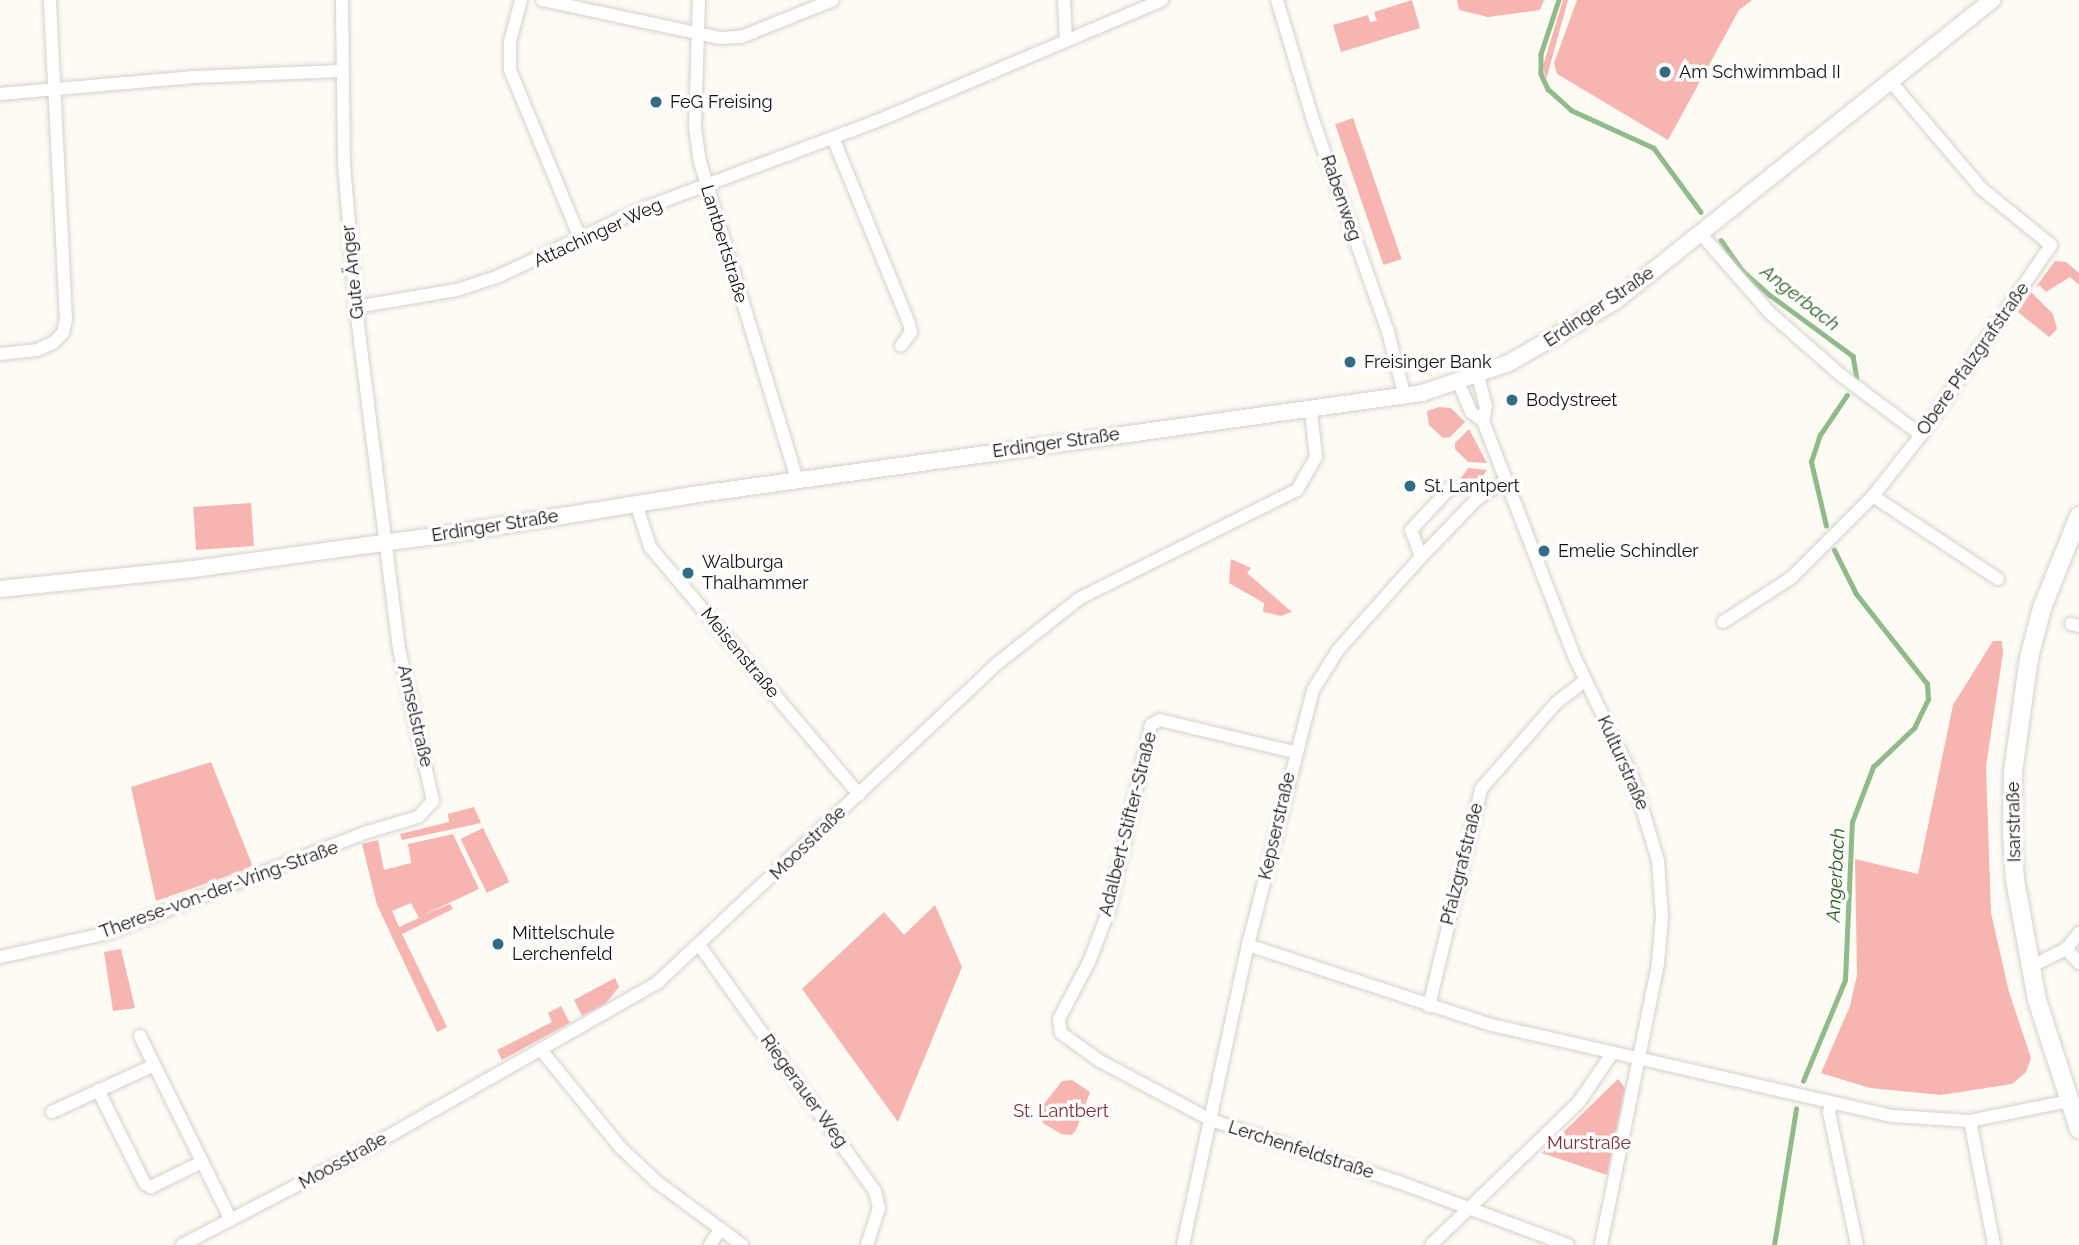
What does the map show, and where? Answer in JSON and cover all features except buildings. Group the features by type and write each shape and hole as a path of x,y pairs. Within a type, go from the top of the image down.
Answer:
{"main road":[{"name":"Isarstraße","path":"2079,516 2042,608 2018,718 2012,834 2030,967 2049,1047 2079,1129"}],"street":[{"path":"0,354 37,350 53,343 65,324 67,303 52,89 50,0"},
{"name":"Gute Änger","path":"342,0 341,71 356,307 385,543"},
{"path":"521,0 510,43 510,70 580,238"},
{"path":"542,0 697,36 741,37 832,0"},
{"name":"Lantbertstraße","path":"699,0 695,127 706,186 797,480"},
{"path":"1064,0 1066,38"},
{"name":"Attachinger Weg","path":"356,307 471,286 526,266 580,238 833,138 1162,0"},
{"name":"Rabenweg","path":"1277,0 1405,397"},
{"name":"Erdinger Straße","path":"0,589 385,543 636,503 1405,397 1479,374 1591,317 1701,234 1989,1"},
{"path":"0,94 341,71"},
{"name":"Obere Pfalzgrafstraße","path":"1723,622 1791,578 1873,496 1922,435 2051,245 1982,189 1891,82"},
{"path":"833,138 909,323 911,332 901,346"},
{"path":"1701,234 1770,313 1842,376 1922,435"},
{"name":"Kulturstraße","path":"1479,374 1486,406 1483,421"},
{"name":"Kulturstraße","path":"1458,381 1471,412 1483,421 1585,680 1640,794 1658,861 1659,952 1601,1245"},
{"name":"Moosstraße","path":"182,1245 542,1051 639,995 700,946 999,662 1091,590 1297,490 1316,457 1311,411"},
{"name":"Kepserstraße","path":"1183,1245 1248,944 1308,702 1325,668 1421,557 1477,499 1506,480"},
{"path":"1421,557 1410,530 1451,487"},
{"path":"1873,496 1998,579"},
{"name":"Meisenstraße","path":"636,503 650,547 859,794"},
{"name":"Amselstraße","path":"355,838 418,817 433,801 399,649 385,543"},
{"name":"Pfalzgrafstraße","path":"1429,1006 1481,789 1556,703 1585,680"},
{"name":"Adalbert-Stifter-Straße","path":"1059,1019 1089,962 1109,910 1151,725 1160,720 1294,752"},
{"name":"Therese-von-der-Vring-Straße","path":"0,957 108,933 355,838"},
{"path":"2030,967 2066,949 2079,933"},
{"path":"1248,944 1429,1006 1611,1055 1640,1057 1832,1104 1939,1122 1970,1121 2068,1101"},
{"name":"Riegerauer Weg","path":"700,946 875,1191 879,1208 867,1245"},
{"path":"2066,949 2079,963"},
{"name":"Lerchenfeldstraße","path":"1059,1019 1061,1033 1100,1061 1211,1120 1470,1208 1568,1245"},
{"path":"140,1036 231,1220"},
{"path":"542,1051 620,1147 719,1231 742,1245"},
{"path":"1431,1245 1579,1102 1611,1055"},
{"path":"52,1112 154,1065"},
{"path":"98,1090 145,1184 151,1187 202,1162"},
{"path":"1832,1104 1829,1112 1857,1245"},
{"path":"1970,1121 1994,1245"},
{"path":"710,1245 719,1231"}],"green space":[{"path":"1412,0 1420,28 1341,52 1333,25 1368,15 1370,22 1377,21 1374,12"},
{"path":"1457,0 1544,0 1540,10 1488,17 1459,10"},
{"path":"1563,0 1568,0 1546,80 1543,66"},
{"path":"1577,0 1752,0 1739,10 1668,140 1557,74 1554,63"},
{"path":"1353,118 1402,259 1384,265 1335,124"},
{"path":"2055,261 2066,262 2079,273 2079,285 2070,277 2046,292 2039,285 2035,288"},
{"path":"2031,292 2053,314 2057,329 2049,337 2018,312"},
{"path":"1439,407 1451,408 1465,422 1450,437 1443,438 1429,425 1427,411"},
{"path":"1469,429 1487,463 1468,462 1455,449 1455,443"},
{"path":"1468,468 1487,470 1472,491 1459,481"},
{"path":"251,503 254,546 196,550 193,507"},
{"path":"1231,559 1251,568 1247,573 1292,612 1281,616 1263,612 1264,603 1229,583"},
{"path":"1993,641 2002,641 2003,653 1986,766 1991,913 2009,992 2031,1058 2026,1072 2012,1084 1941,1095 1870,1088 1821,1073 1850,1006 1857,975 1855,859 1918,874 1953,705"},
{"path":"211,762 253,867 156,901 131,787"},
{"path":"474,807 481,823 402,840 400,834 449,822 448,814"},
{"path":"483,828 509,882 487,893 461,839"},
{"path":"453,834 479,889 421,916 450,904 453,909 402,934 447,1027 437,1032 377,905 362,844 378,840 384,870 411,863 408,844","holes":["411,903 419,918 399,927 392,911"]},
{"path":"935,905 962,967 898,1122 802,989 884,912 904,935"},
{"path":"121,949 135,1008 113,1011 104,952"},
{"path":"615,978 619,987 605,1004 582,1016 574,1000"},
{"path":"561,1006 570,1023 502,1060 497,1050 552,1022 548,1013"},
{"name":"Murstraße","path":"1618,1079 1625,1088 1607,1175 1542,1153"},
{"name":"St. Lantbert","path":"1072,1080 1090,1092 1076,1130 1072,1135 1061,1134 1043,1123 1040,1109 1062,1081"}],"waterway":[{"path":"1559,0 1541,54 1541,74 1548,89 1571,110 1654,148 1701,212"},
{"name":"Angerbach","path":"1721,240 1743,271 1770,295 1853,356 1857,378"},
{"name":"Angerbach","path":"1826,526 1811,462 1820,435 1847,395"},
{"name":"Angerbach","path":"1803,1081 1845,980 1852,822 1873,767 1914,728 1928,699 1927,684 1856,594 1834,550"},
{"name":"Angerbach","path":"1774,1245 1796,1109"}],"place":[{"name":"Am Schwimmbad II","path":"1665,72"},
{"name":"FeG Freising","path":"656,102"},
{"name":"Freisinger Bank","path":"1350,362"},
{"name":"Bodystreet","path":"1512,400"},
{"name":"St. Lantpert","path":"1410,486"},
{"name":"Emelie Schindler","path":"1544,551"},
{"name":"Walburga Thalhammer","path":"688,573"},
{"name":"Mittelschule Lerchenfeld","path":"498,944"}]}
